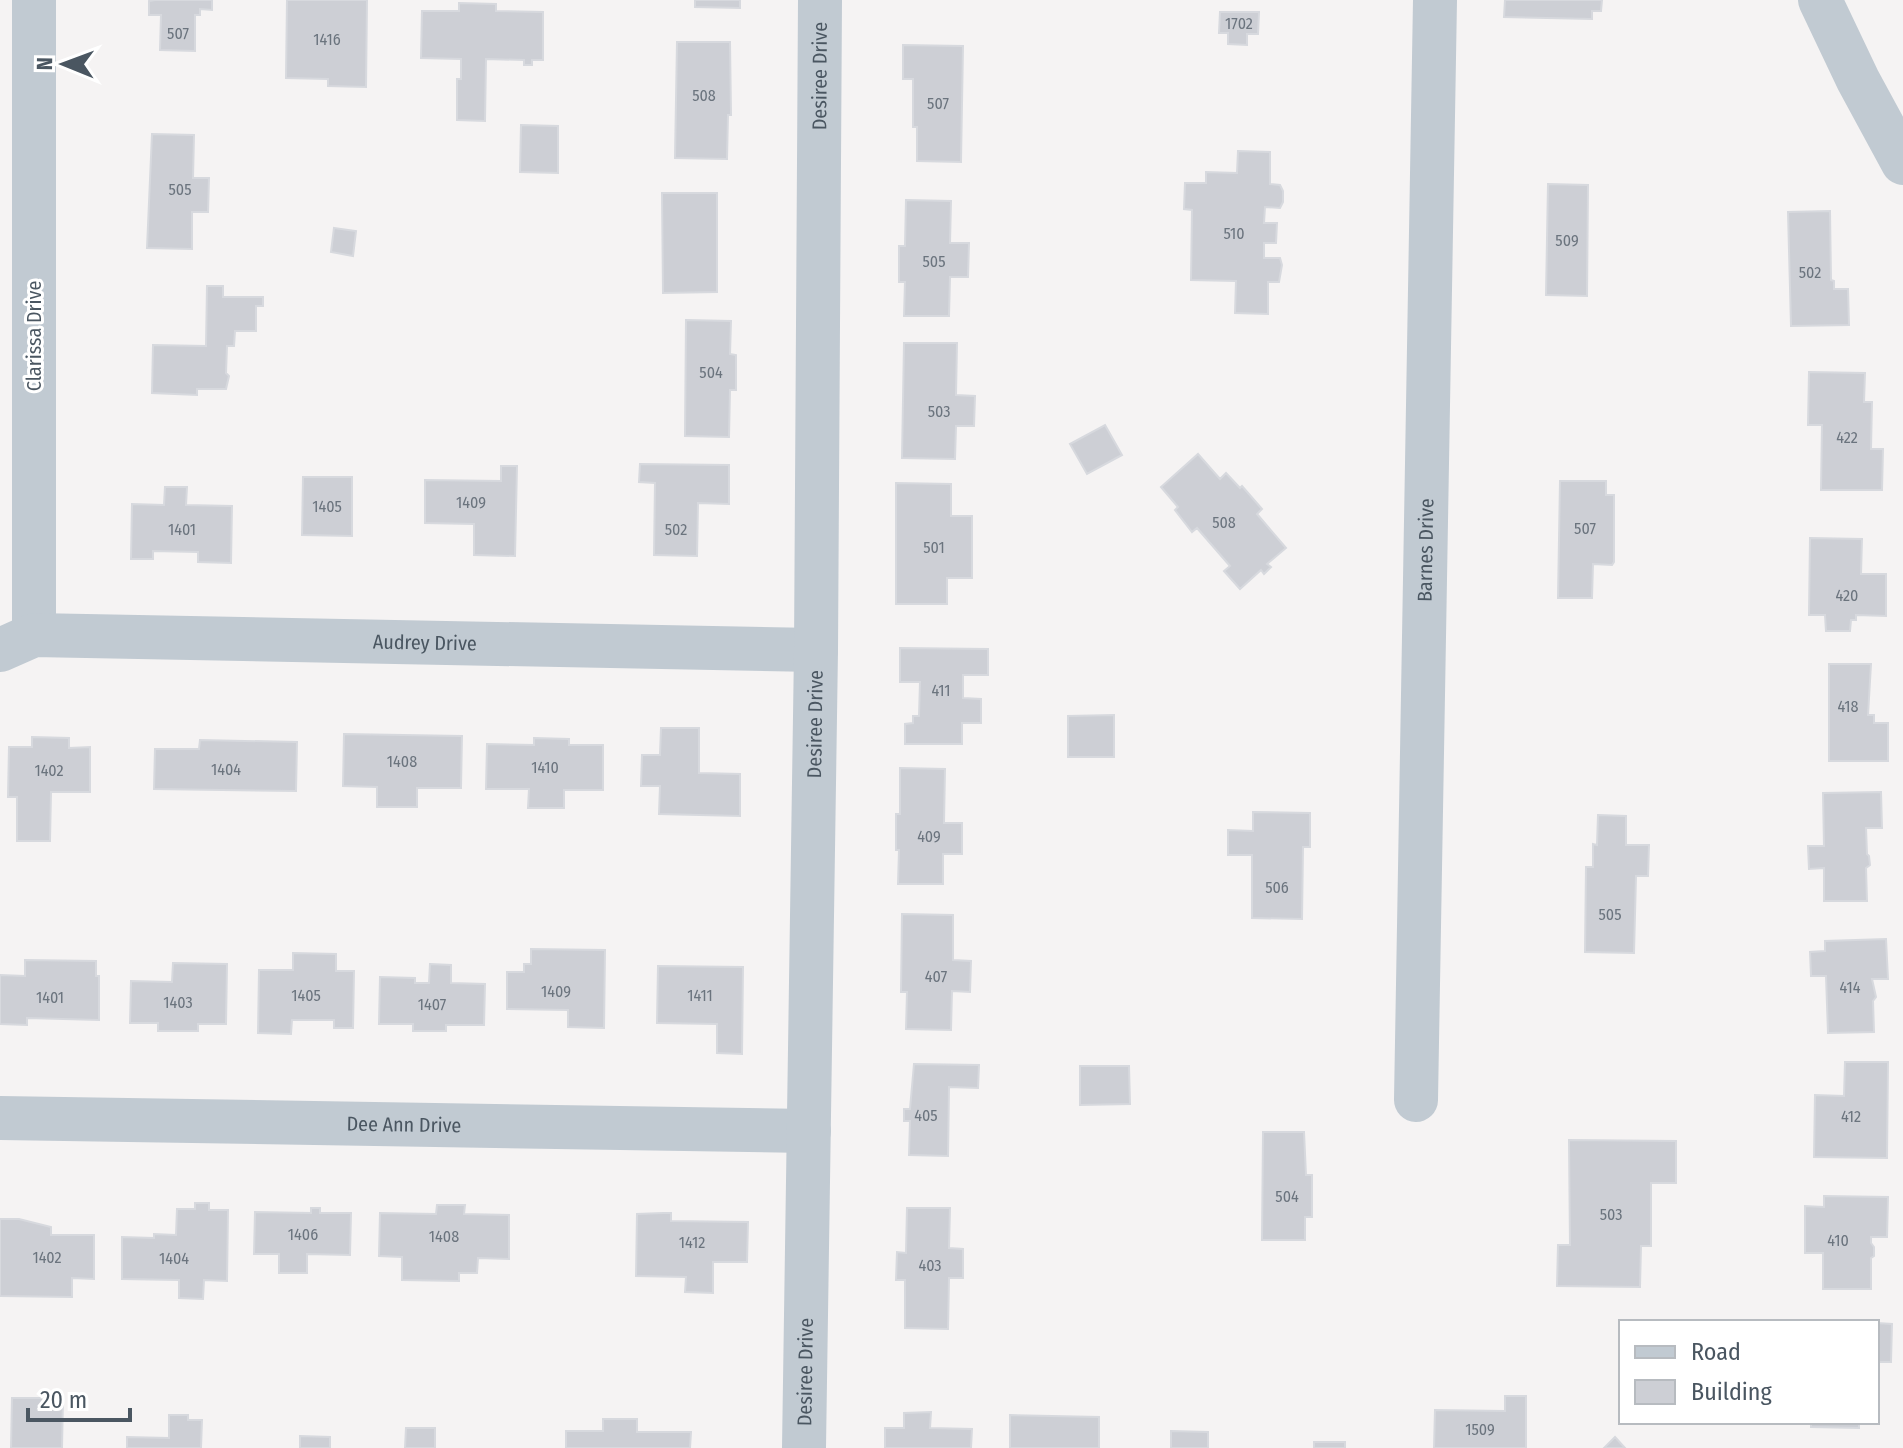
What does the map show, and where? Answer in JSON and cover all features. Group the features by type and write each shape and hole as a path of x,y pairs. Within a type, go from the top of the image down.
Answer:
{"street":[{"name":"Clarissa Drive","path":"17,642 34,0"},
{"name":"Desiree Drive","path":"804,1448 816,650 820,0"},
{"name":"Barnes Drive","path":"1416,1100 1435,0"},
{"path":"1820,0 1858,80 1903,163"},
{"name":"Audrey Drive","path":"17,642 816,650"},
{"name":"Dee Ann Drive","path":"0,1118 809,1131"}],"building":[{"path":"212,0 212,10 200,9 200,15 195,15 195,51 160,50 161,15 149,15 149,1"},
{"path":"287,0 367,0 366,87 328,86 328,79 286,78"},
{"path":"695,0 740,0 740,8 695,7"},
{"path":"1505,0 1602,0 1601,11 1592,11 1592,19 1504,17"},
{"path":"459,3 496,4 496,11 543,12 543,60 532,60 532,65 524,65 524,60 486,59 485,121 457,120 457,79 461,79 461,59 421,58 422,11 459,11"},
{"path":"1220,12 1259,12 1258,34 1247,34 1247,45 1228,44 1228,33 1219,33"},
{"path":"677,42 730,42 731,115 728,115 727,159 675,158"},
{"path":"903,45 963,46 961,162 917,161 913,79 903,79"},
{"path":"521,125 558,126 558,173 520,172"},
{"path":"152,134 194,135 193,178 209,178 208,212 192,212 192,249 147,248"},
{"path":"1238,151 1270,152 1270,184 1280,185 1283,191 1280,208 1265,207 1264,223 1277,223 1276,243 1264,243 1264,258 1280,258 1282,265 1279,282 1268,282 1268,314 1235,313 1236,281 1191,280 1192,210 1184,209 1185,183 1206,183 1206,172 1237,173"},
{"path":"1548,184 1588,185 1587,296 1546,295"},
{"path":"662,193 717,193 717,292 663,293"},
{"path":"906,200 951,201 950,243 969,243 968,277 950,277 949,316 904,316 905,282 899,282 899,246 905,246"},
{"path":"1830,211 1831,280 1834,281 1834,289 1848,289 1849,325 1791,326 1788,212"},
{"path":"334,228 356,231 353,256 331,252"},
{"path":"207,286 223,286 223,297 263,297 263,306 256,306 256,331 235,331 234,346 227,346 226,373 229,376 226,389 197,389 197,395 152,393 153,345 206,346"},
{"path":"686,320 731,321 730,354 736,355 736,390 730,390 729,437 685,436"},
{"path":"904,343 957,343 956,395 975,396 974,426 956,426 955,459 902,458"},
{"path":"1809,372 1865,373 1864,402 1872,402 1871,449 1883,449 1882,490 1821,490 1822,425 1808,425"},
{"path":"1105,425 1122,455 1087,474 1070,444"},
{"path":"1198,454 1220,479 1226,473 1240,488 1242,486 1262,509 1257,514 1286,548 1267,564 1271,567 1264,574 1261,570 1240,589 1224,571 1230,566 1197,528 1192,532 1175,510 1178,507 1161,487"},
{"path":"640,464 729,465 729,504 698,503 697,556 654,555 655,483 639,482"},
{"path":"501,466 517,466 515,556 474,555 474,524 425,523 425,480 501,481"},
{"path":"303,477 352,477 352,536 302,535"},
{"path":"1560,481 1606,481 1606,495 1614,495 1614,562 1612,565 1593,564 1592,598 1558,598"},
{"path":"896,483 951,484 951,516 972,516 972,578 947,578 947,604 896,604"},
{"path":"165,487 187,487 186,505 232,506 231,563 198,562 198,552 153,551 153,559 131,559 132,504 164,505"},
{"path":"1810,538 1862,539 1861,574 1886,574 1886,616 1856,615 1856,620 1851,620 1850,631 1826,631 1825,615 1809,615"},
{"path":"900,648 988,649 988,675 963,675 963,698 981,699 981,723 962,723 962,744 905,744 905,724 913,723 913,716 919,716 920,682 900,682"},
{"path":"1829,664 1871,664 1868,715 1874,715 1874,723 1888,723 1888,761 1829,761"},
{"path":"1114,715 1114,757 1068,757 1068,716"},
{"path":"661,728 699,728 699,773 740,774 740,816 659,814 660,786 641,786 642,755 660,755"},
{"path":"344,734 462,736 461,788 417,788 417,807 377,807 377,787 343,786"},
{"path":"32,737 69,738 69,748 90,747 90,792 51,792 50,841 17,841 17,797 8,797 9,747 32,747"},
{"path":"534,738 569,739 569,745 603,745 603,790 564,790 564,808 528,808 529,789 486,789 487,744 534,745"},
{"path":"200,740 297,742 296,791 154,789 155,749 199,749"},
{"path":"900,768 945,769 944,823 962,823 962,854 943,854 943,884 898,884 896,814 900,814"},
{"path":"1881,792 1882,828 1866,828 1870,865 1866,868 1867,901 1824,901 1824,868 1809,869 1808,846 1824,846 1823,793"},
{"path":"1253,812 1310,813 1310,847 1303,847 1302,919 1252,918 1252,855 1228,855 1228,830 1253,831"},
{"path":"1598,815 1626,816 1626,845 1649,845 1648,876 1636,876 1634,953 1585,952 1586,867 1593,867"},
{"path":"902,914 953,915 953,960 971,961 970,992 952,991 951,1030 906,1029 907,992 901,992"},
{"path":"1886,939 1888,979 1872,979 1876,997 1873,1001 1874,1032 1828,1033 1826,976 1811,976 1810,952 1825,951 1825,941"},
{"path":"531,949 605,950 604,1028 568,1027 568,1010 507,1009 507,972 524,972 524,964 531,964"},
{"path":"293,953 336,954 336,971 354,971 353,1028 334,1028 334,1020 292,1020 291,1034 258,1033 259,970 293,970"},
{"path":"25,960 96,961 99,1020 27,1018 27,1025 0,1024 0,975 25,976"},
{"path":"173,963 227,964 226,1024 198,1024 198,1031 158,1031 158,1023 130,1023 131,981 172,982"},
{"path":"430,964 451,965 451,983 485,984 484,1025 446,1025 446,1031 413,1031 413,1024 379,1024 380,977 415,978 415,983 429,983"},
{"path":"658,966 743,967 742,1054 717,1053 717,1024 657,1023"},
{"path":"1845,1062 1888,1062 1887,1158 1814,1157 1815,1095 1844,1096"},
{"path":"914,1064 979,1065 978,1088 949,1087 948,1156 909,1155 910,1121 904,1121 904,1109 910,1109"},
{"path":"1080,1066 1129,1066 1130,1104 1080,1105"},
{"path":"1263,1132 1304,1132 1306,1175 1312,1175 1312,1217 1305,1217 1305,1240 1262,1240"},
{"path":"1569,1140 1676,1141 1676,1183 1651,1183 1651,1246 1641,1246 1640,1287 1557,1286 1558,1245 1570,1245"},
{"path":"1824,1196 1888,1197 1887,1237 1871,1237 1874,1256 1871,1258 1871,1289 1823,1289 1823,1253 1805,1253 1805,1206 1824,1207"},
{"path":"195,1203 209,1203 209,1210 228,1210 227,1281 204,1280 203,1299 179,1298 179,1280 122,1279 122,1237 176,1235 177,1209 195,1209"},
{"path":"437,1205 465,1205 464,1214 509,1215 509,1259 478,1258 477,1273 459,1273 459,1281 402,1280 402,1257 379,1256 380,1213 436,1214"},
{"path":"311,1208 320,1208 320,1213 351,1213 350,1255 307,1254 307,1273 279,1273 279,1254 254,1254 255,1212 311,1213"},
{"path":"907,1208 950,1208 949,1248 963,1249 963,1278 949,1278 948,1329 905,1328 905,1280 896,1280 897,1252 906,1253"},
{"path":"671,1213 671,1221 748,1222 747,1262 713,1262 713,1293 685,1292 686,1277 636,1276 637,1214"},
{"path":"0,1219 19,1219 51,1227 51,1235 94,1235 94,1279 72,1278 72,1297 0,1296"},
{"path":"1879,1323 1892,1324 1891,1362 1879,1362"},
{"path":"1505,1396 1526,1396 1526,1448 1434,1448 1435,1410 1505,1411"},
{"path":"12,1398 63,1398 62,1448 11,1448"},
{"path":"931,1412 930,1428 972,1429 971,1448 885,1448 885,1428 904,1428 904,1413"},
{"path":"169,1415 188,1415 188,1420 202,1420 201,1448 127,1448 127,1437 169,1438"},
{"path":"1010,1415 1099,1417 1099,1448 1010,1448"},
{"path":"603,1419 637,1419 637,1432 691,1432 690,1448 566,1448 566,1431 603,1431"},
{"path":"1811,1424 1859,1424 1859,1428 1811,1427"},
{"path":"406,1428 435,1428 435,1448 405,1448"},
{"path":"1171,1431 1208,1432 1208,1448 1171,1448"},
{"path":"300,1436 330,1437 330,1448 300,1448"},
{"path":"1615,1437 1625,1448 1604,1448"},
{"path":"1314,1442 1345,1442 1345,1448 1314,1448"}]}
